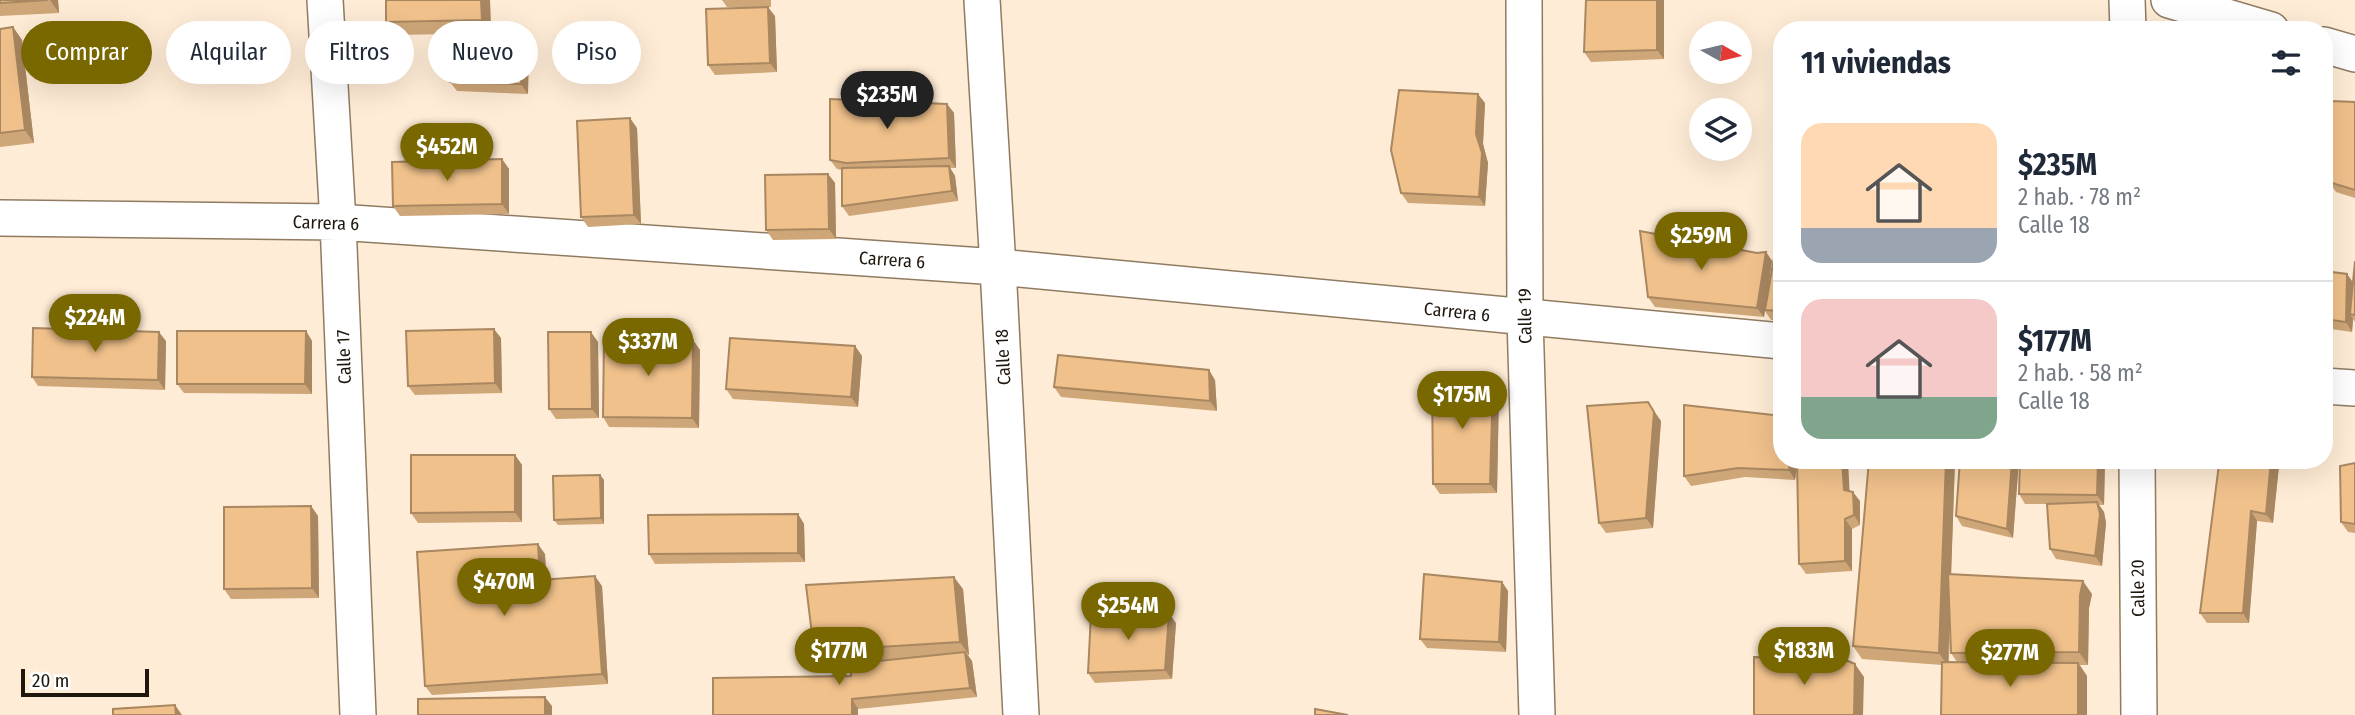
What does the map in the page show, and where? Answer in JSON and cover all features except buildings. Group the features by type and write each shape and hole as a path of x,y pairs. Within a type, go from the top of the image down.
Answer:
{"street":[{"name":"Calle 17","path":"325,0 338,222 358,715"},
{"name":"Calle 18","path":"982,0 1021,715"},
{"name":"Calle 19","path":"1524,0 1525,318 1537,715"},
{"path":"2127,0 2128,21"},
{"path":"2169,0 2240,21"},
{"path":"2333,48 2355,54"},
{"name":"Carrera 6","path":"0,218 338,222 998,267 1773,340"},
{"path":"2333,387 2355,388"},
{"name":"Calle 20","path":"2137,469 2139,715"}]}
